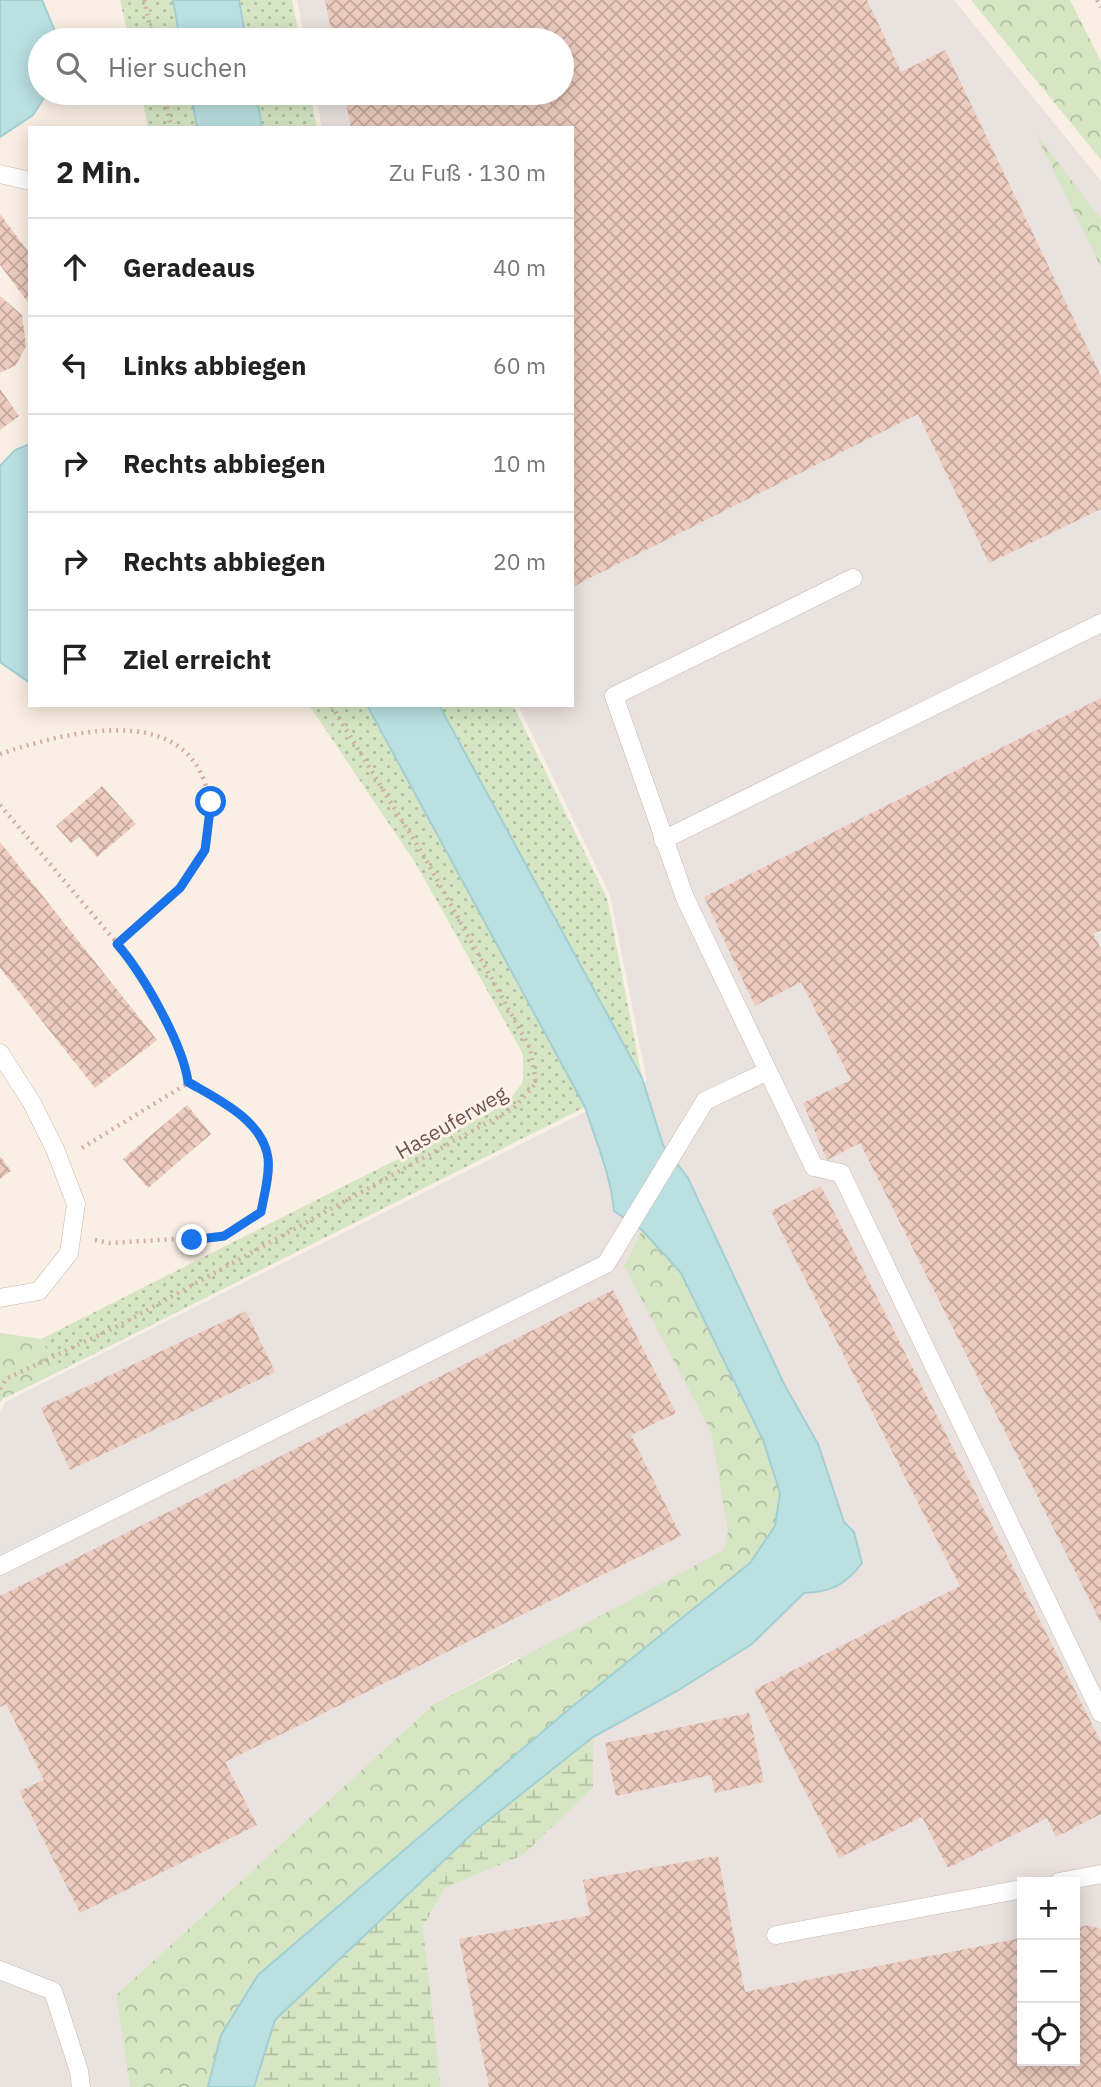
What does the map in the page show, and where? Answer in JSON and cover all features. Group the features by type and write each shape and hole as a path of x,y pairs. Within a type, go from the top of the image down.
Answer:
{"lane":[{"path":"0,174 28,181"},
{"path":"853,578 614,696 663,840 695,919 814,1167 841,1173 1101,1713"},
{"path":"663,840 1101,624"},
{"path":"0,1053 32,1103 60,1162 76,1204 69,1253 39,1291 0,1298"},
{"path":"0,1566 606,1264 705,1101 768,1071"},
{"path":"1080,1878 1101,1874"},
{"path":"776,1935 1017,1890"},
{"path":"0,1970 53,1991 79,2071 81,2087"}],"path":[{"path":"144,0 150,28"},
{"path":"1097,0 1101,8"},
{"path":"167,105 172,126"},
{"name":"Haseuferweg","path":"0,1389 6,1379 120,1325 514,1108 536,1083 530,1048 425,858 332,707"},
{"path":"0,754 75,733 131,729 171,742 198,763 211,802 205,850 180,888 117,944"},
{"path":"0,805 133,962 185,1062 188,1082"},
{"path":"60,1162 188,1082"},
{"path":"71,1236 110,1243 224,1236 261,1212 268,1156 252,1125 229,1106 188,1082"}],"shaded area":[{"path":"297,0 954,0 1101,181 1101,2087 441,2087 423,1928 445,1888 523,1855 593,1788 593,1737 519,1657 434,1704 117,1994 130,2087 0,2087 0,1412 5,1402 647,1081 610,895 519,707 574,707 574,126 322,126 317,105 574,105 574,28 303,28"}],"green space":[{"path":"120,0 173,0 178,28 126,28"},
{"path":"239,0 292,0 298,28 244,28"},
{"path":"971,0 1070,0 1101,61 1101,160"},
{"path":"143,105 193,105 197,126 148,126"},
{"path":"258,105 312,105 317,126 262,126"},
{"path":"1034,131 1101,219 1101,267"},
{"path":"310,707 368,707 585,1107 58,1372 41,1339 505,1105 523,1082 523,1054 416,864"},
{"path":"440,707 514,707 607,898 642,1078"},
{"path":"642,1230 681,1273 763,1440 780,1493 775,1526 750,1563 568,1710 258,1975 221,2035 208,2087 130,2087 116,1995 434,1704 724,1550 728,1531 711,1432 624,1266"},
{"path":"0,1333 41,1339 58,1372 3,1399 0,1403"},
{"path":"593,1737 593,1788 523,1855 445,1888 423,1927 441,2087 254,2087 274,2020 475,1831"}],"water":[{"path":"0,0 42,0 54,28 28,28 28,105 39,105 33,115 0,137"},
{"path":"173,0 239,0 244,28 178,28"},
{"path":"193,105 258,105 262,126 197,126"},
{"path":"28,445 28,682 0,662 0,466 15,450"},
{"path":"368,707 440,707 642,1078 663,1145 688,1178 784,1384 818,1444 844,1522 854,1532 862,1563 850,1577 837,1586 804,1593 752,1644 677,1691 593,1737 475,1831 275,2020 254,2087 208,2087 221,2035 258,1975 568,1710 750,1563 775,1526 780,1493 763,1440 681,1273 642,1230 614,1211 606,1172 585,1107"}],"building":[{"path":"325,0 867,0 901,72 945,50 1101,376 1101,509 989,563 918,414 574,586 574,126 351,126 346,105 574,105 574,28 331,28"},
{"path":"0,214 28,251 28,302 0,265"},
{"path":"0,296 22,315 26,346 16,365 0,373"},
{"path":"0,389 19,416 0,430"},
{"path":"1101,698 1101,930 1093,934 1101,949 1101,1623 860,1143 827,1160 803,1103 851,1080 801,982 755,1006 704,897"},
{"path":"102,786 136,824 97,857 79,837 71,843 56,826"},
{"path":"0,842 157,1040 95,1088 0,968"},
{"path":"187,1105 211,1134 148,1188 123,1159"},
{"path":"0,1156 11,1171 0,1179"},
{"path":"821,1186 1101,1742 1101,1814 1056,1837 1047,1818 948,1868 922,1817 839,1858 754,1690 960,1586 771,1211"},
{"path":"613,1290 676,1413 631,1435 681,1536 225,1762 257,1825 80,1913 19,1791 44,1780 6,1704 0,1707 0,1596"},
{"path":"246,1311 275,1372 70,1470 41,1408"},
{"path":"749,1713 764,1782 715,1793 711,1775 616,1796 605,1743"},
{"path":"718,1856 745,1992 1017,1939 1017,2066 1080,2066 1080,1927 1088,1925 1101,1929 1101,2087 489,2087 459,1939 590,1915 583,1880"}],"route":[{"path":"192,1240 224,1236 261,1212 268,1156 252,1125 229,1106 188,1082 185,1062 133,962 117,944 180,888 205,850 211,802"}]}
